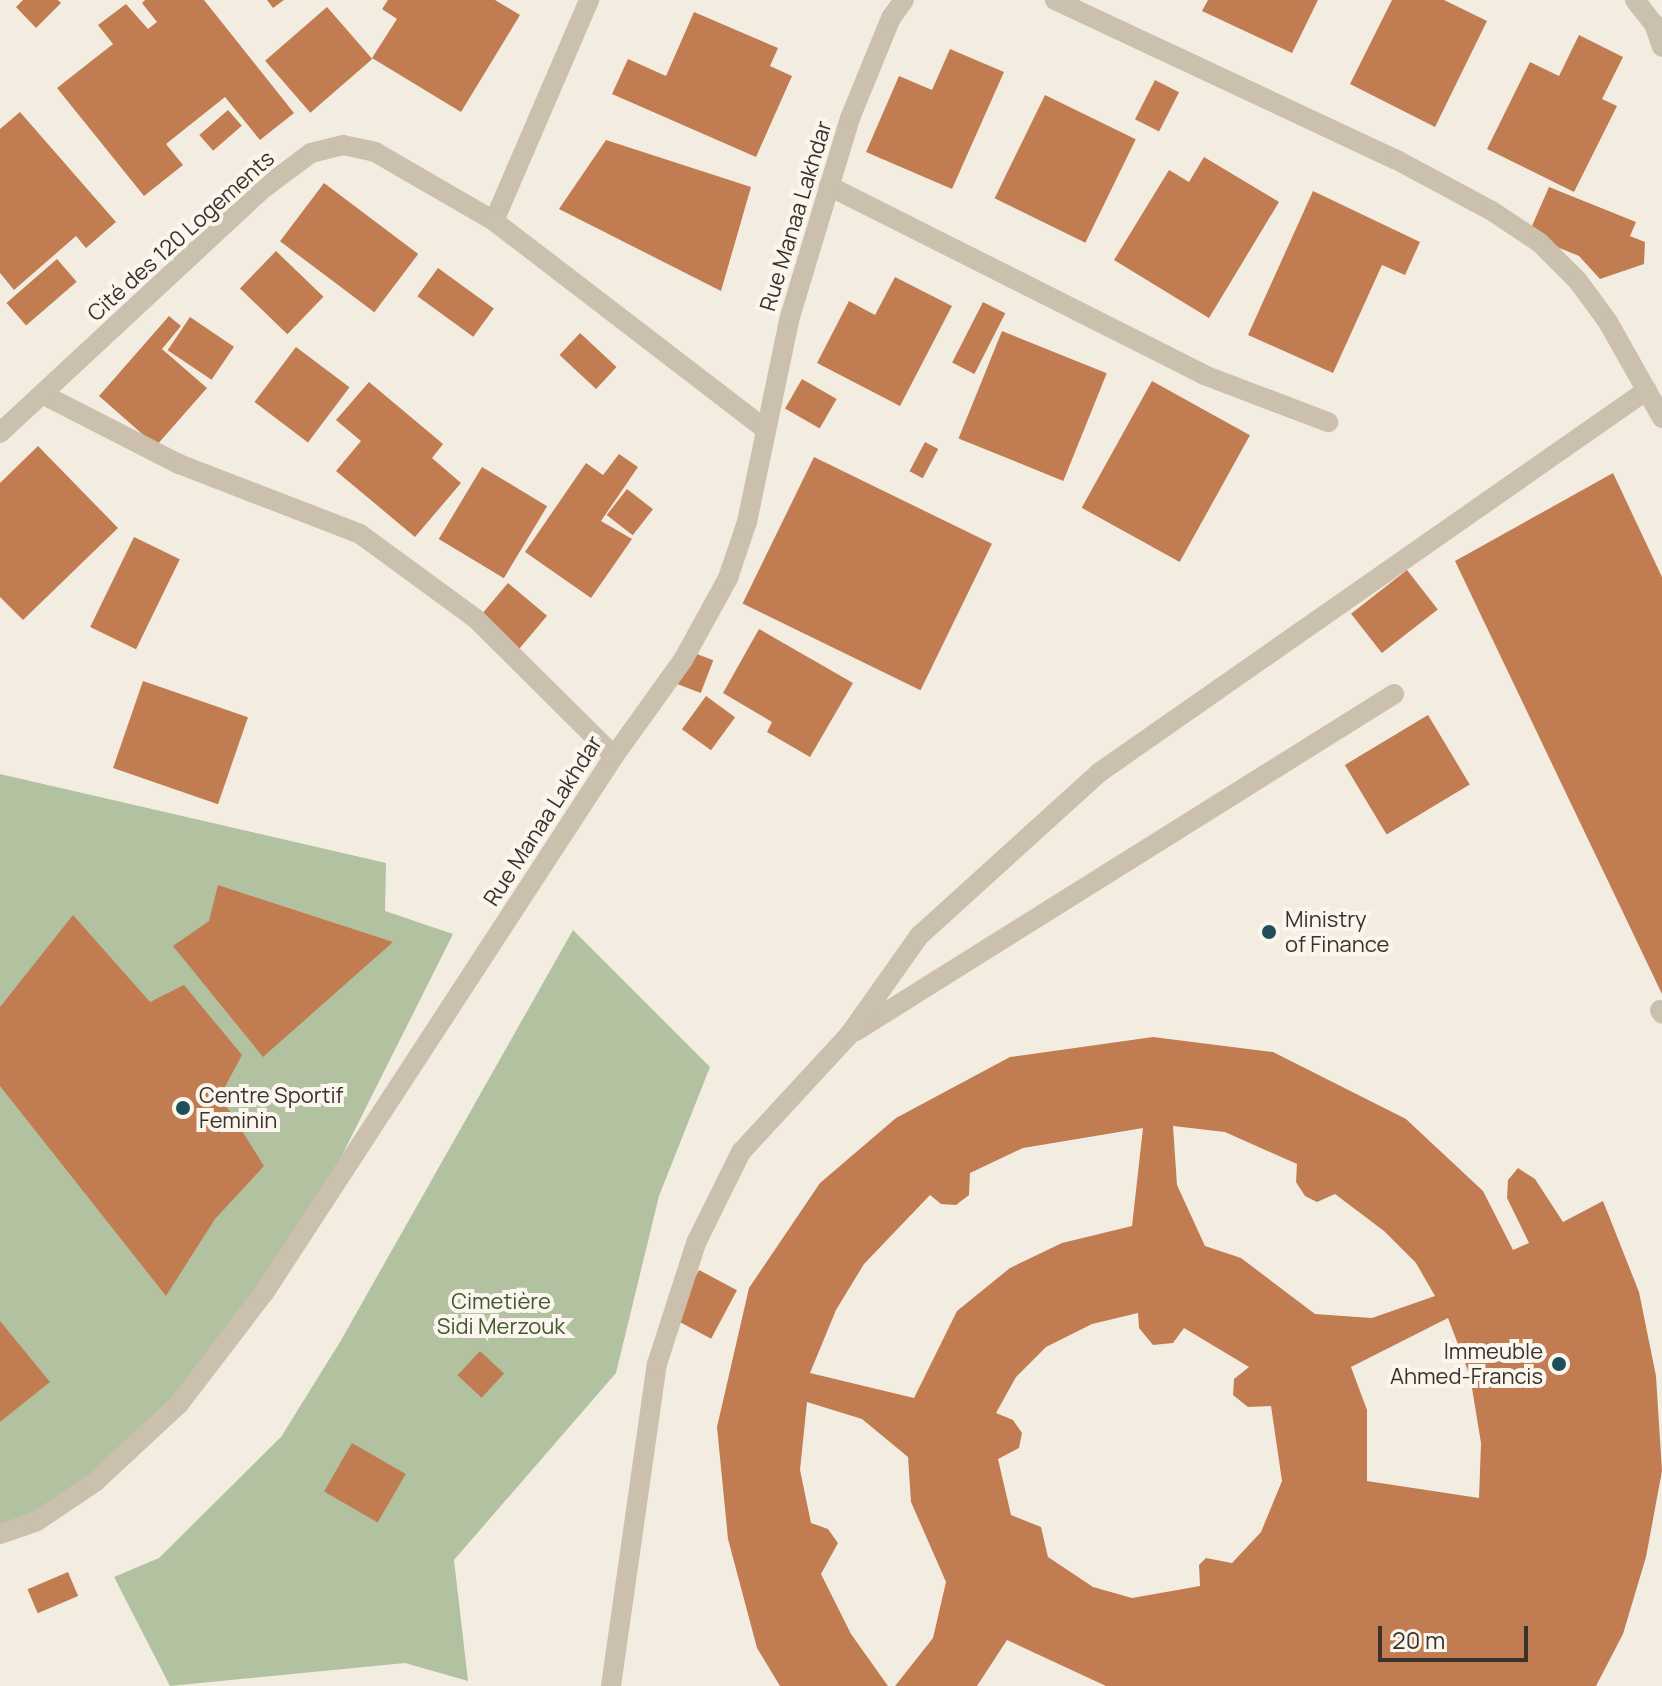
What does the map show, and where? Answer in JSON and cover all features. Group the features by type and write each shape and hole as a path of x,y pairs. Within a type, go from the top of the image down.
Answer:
{"street":[{"path":"494,221 589,0"},
{"name":"Rue Manaa Lakhdar","path":"0,1534 37,1521 95,1482 179,1404 264,1293 614,756 683,660 728,578 747,522 790,317 829,186 871,64 904,0"},
{"path":"1055,0 1381,152 1492,211 1540,243 1578,281 1662,418"},
{"path":"1635,0 1654,24 1662,47"},
{"name":"Cité des 120 Logements","path":"0,433 260,191 311,153 343,145 375,152 494,221 765,429"},
{"path":"829,186 1204,375 1328,422"},
{"path":"611,1686 657,1364 696,1243 741,1152 849,1035 919,936 1100,772 1647,390"},
{"path":"44,395 179,464 360,534 476,619 614,756"},
{"path":"849,1035 1394,694"}],"green space":[{"name":"Centre Sportif Feminin","path":"0,774 386,863 385,911 453,934 278,1283 110,1480 0,1532"},
{"name":"Cimetière Sidi Merzouk","path":"573,930 710,1067 659,1196 616,1373 454,1560 468,1681 405,1663 170,1686 114,1577 159,1558 281,1437 340,1342"}],"building":[{"path":"23,0 58,0 61,3 36,28 16,7"},
{"path":"145,0 204,0 294,113 260,140 225,97 166,144 183,165 144,196 57,88 113,44 98,25 126,4 148,29 157,22 142,3"},
{"path":"267,0 284,0 273,8"},
{"path":"388,0 495,0 520,15 461,112 372,58 397,19 382,9"},
{"path":"1208,0 1318,0 1292,53 1202,11"},
{"path":"1392,0 1444,0 1487,21 1435,127 1350,84"},
{"path":"327,7 372,59 310,113 265,61"},
{"path":"694,12 778,48 770,66 792,76 756,157 612,94 628,59 666,76"},
{"path":"1579,35 1623,57 1602,99 1617,106 1574,192 1487,149 1530,62 1559,76"},
{"path":"950,49 1004,72 952,189 866,152 899,76 932,90"},
{"path":"1155,80 1179,92 1159,131 1135,119"},
{"path":"1045,95 1136,139 1085,243 995,198"},
{"path":"228,110 242,126 213,151 199,135"},
{"path":"20,112 116,222 86,248 76,236 14,290 0,273 0,129"},
{"path":"606,140 751,187 721,291 559,209"},
{"path":"1204,157 1279,202 1209,318 1114,260 1169,170 1189,182"},
{"path":"324,183 418,254 374,312 280,241"},
{"path":"1549,187 1636,222 1630,236 1645,242 1644,264 1600,279 1579,256 1528,235"},
{"path":"1313,191 1420,242 1405,275 1382,265 1333,373 1248,335"},
{"path":"276,251 323,297 287,334 240,288"},
{"path":"57,259 77,282 26,326 6,303"},
{"path":"438,268 494,309 473,337 417,296"},
{"path":"895,277 952,306 900,406 817,363 849,301 875,315"},
{"path":"983,302 1005,313 974,374 952,363"},
{"path":"169,316 181,326 162,349 207,388 156,446 99,396"},
{"path":"190,317 234,347 212,380 168,350"},
{"path":"1002,331 1107,373 1063,481 959,439"},
{"path":"580,333 617,367 596,389 560,355"},
{"path":"296,347 350,387 308,442 254,402"},
{"path":"802,379 837,399 820,428 785,408"},
{"path":"1152,381 1250,435 1180,562 1082,508"},
{"path":"369,382 443,444 432,458 461,483 415,537 336,471 361,441 336,420"},
{"path":"925,442 938,449 923,478 910,471"},
{"path":"38,446 118,528 23,620 0,597 0,483"},
{"path":"619,454 638,467 601,521 632,539 591,598 525,552 586,463 603,475"},
{"path":"814,457 992,544 921,690 743,604"},
{"path":"482,467 547,506 504,578 439,539"},
{"path":"1613,473 1662,577 1662,994 1455,561"},
{"path":"627,489 653,509 633,535 607,515"},
{"path":"134,537 180,559 136,649 90,627"},
{"path":"1407,570 1438,609 1382,653 1351,614"},
{"path":"508,583 547,616 514,656 475,623"},
{"path":"759,629 853,683 810,757 767,732 772,722 723,693"},
{"path":"689,651 713,660 701,693 676,684"},
{"path":"143,681 248,717 218,804 113,768"},
{"path":"706,696 735,717 711,750 682,729"},
{"path":"1428,715 1470,784 1387,834 1345,765"},
{"path":"218,885 393,942 263,1057 173,946 209,921"},
{"path":"73,915 150,1002 184,985 242,1055 220,1096 264,1166 215,1219 166,1296 0,1086 0,1007"},
{"name":"Immeuble Ahmed-Francis","path":"1153,1037 1273,1052 1406,1119 1483,1191 1513,1250 1529,1243 1507,1198 1508,1180 1518,1168 1535,1179 1563,1222 1603,1201 1639,1292 1656,1376 1662,1471 1646,1557 1623,1634 1596,1686 1106,1686 1007,1640 977,1686 895,1686 933,1638 946,1582 911,1502 908,1457 862,1419 807,1402 800,1470 811,1523 828,1529 838,1543 821,1574 851,1634 888,1686 780,1686 757,1648 728,1539 717,1427 749,1288 820,1183 896,1118 1010,1057","holes":["1173,1126 1225,1132 1297,1164 1296,1182 1305,1196 1317,1202 1335,1194 1384,1231 1416,1263 1435,1296 1372,1318 1315,1314 1241,1258 1205,1246 1177,1185","1143,1128 1132,1226 1062,1243 1010,1268 957,1311 914,1398 810,1373 836,1310 864,1264 930,1195 941,1204 956,1205 969,1195 970,1173 1023,1148","1138,1313 1139,1328 1153,1345 1173,1343 1184,1328 1249,1367 1234,1379 1233,1395 1248,1407 1271,1406 1282,1481 1261,1532 1232,1563 1206,1558 1199,1565 1200,1586 1132,1598 1093,1587 1048,1557 1041,1527 1011,1515 998,1459 1019,1448 1022,1433 1013,1420 996,1413 1016,1377 1046,1347 1092,1324","1448,1318 1470,1376 1481,1443 1479,1498 1367,1481 1367,1410 1351,1367"]},
{"path":"699,1270 737,1290 711,1339 673,1319"},
{"path":"0,1321 50,1382 0,1422"},
{"path":"480,1351 504,1374 482,1398 457,1375"},
{"path":"352,1443 406,1474 378,1522 324,1491"},
{"path":"68,1572 78,1596 38,1613 27,1589"}],"place":[{"name":"Ministry of Finance","path":"1269,932"},
{"name":"Centre Sportif Feminin","path":"183,1108"},
{"name":"Immeuble Ahmed-Francis","path":"1559,1364"}]}
